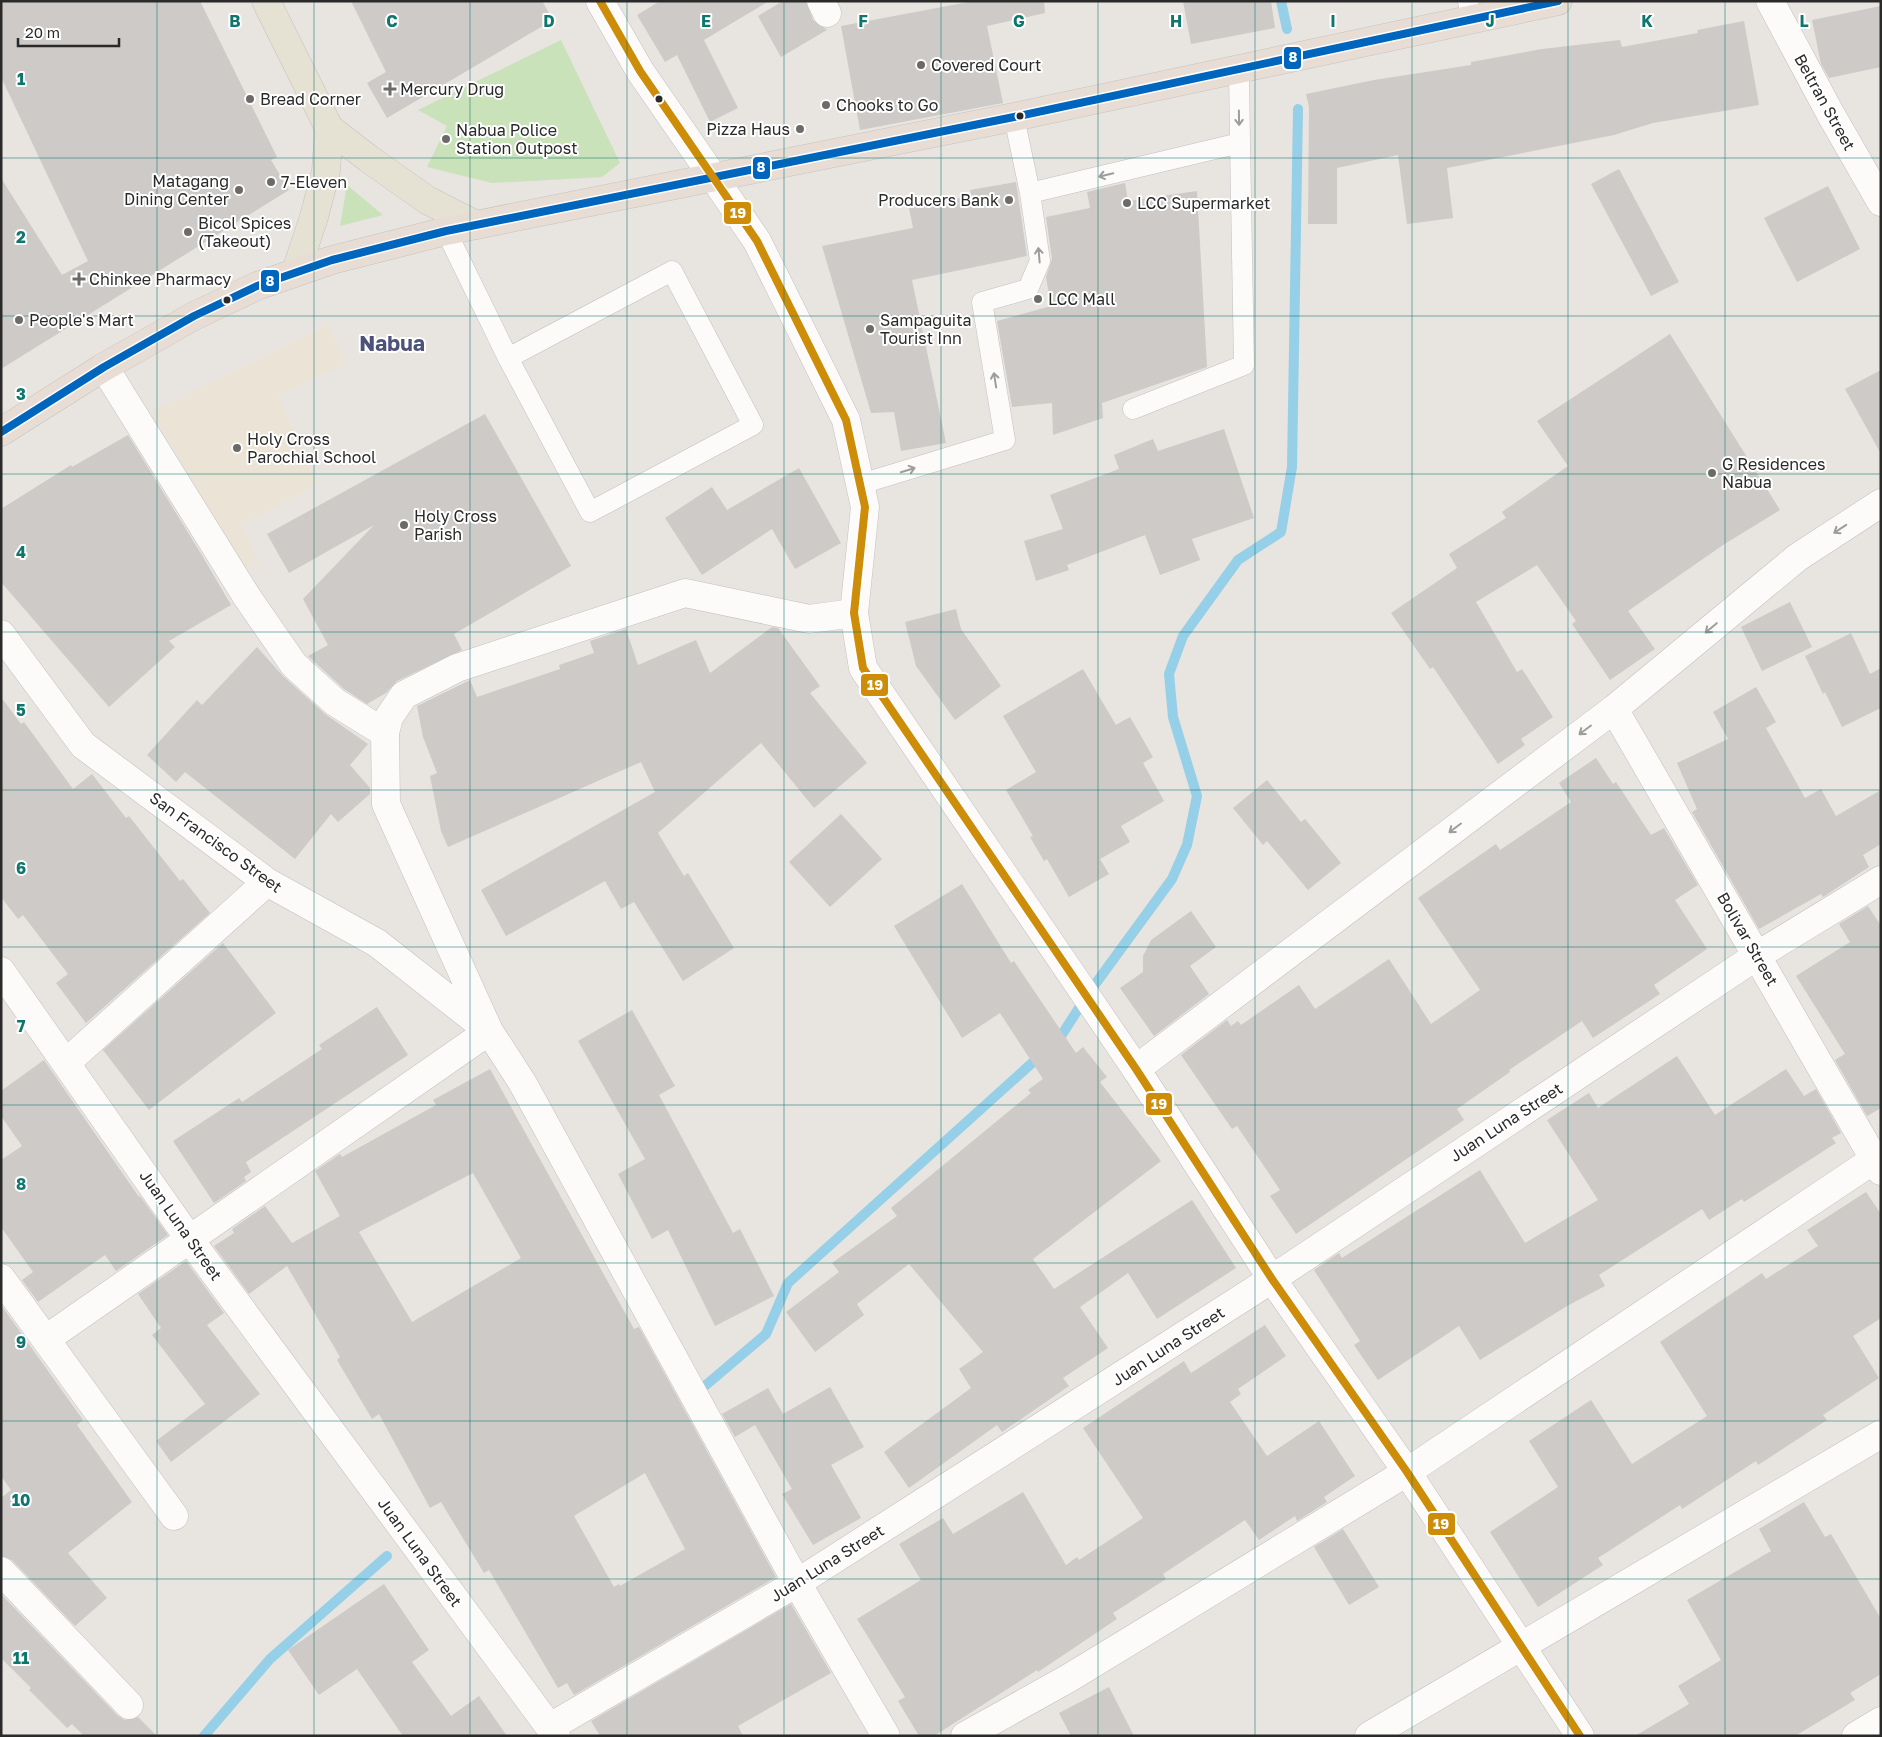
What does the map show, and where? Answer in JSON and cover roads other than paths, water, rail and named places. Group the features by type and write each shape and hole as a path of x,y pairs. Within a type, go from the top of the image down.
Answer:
{"highway":[{"path":"1,432 104,366 194,316 256,286 296,271 446,231 1239,70 1470,10 1558,1"}],"main road":[{"path":"266,1 329,128 427,200 476,225"},
{"path":"296,271 314,217 326,171 329,128"}],"street":[{"path":"600,1 640,71 756,241 846,420 861,484 864,507 854,613 863,668 1136,1069 1272,1279 1407,1472 1580,1736"},
{"name":"Beltran Street","path":"1770,1 1830,113 1881,202"},
{"path":"104,366 247,597 294,664 335,702 385,733"},
{"path":"1136,1069 1614,708 1798,557 1881,503"},
{"path":"854,613 809,619 685,593 457,668 404,695 389,717 385,733 386,804 489,1031 522,1082 797,1583 886,1736"},
{"name":"San Francisco Street","path":"1,634 83,745 267,882 377,943 489,1031"},
{"name":"Bolivar Street","path":"1614,708 1879,1162"},
{"name":"Juan Luna Street","path":"1,971 67,1062 190,1240 553,1732 797,1583 1272,1279 1758,955 1881,880"},
{"path":"67,1062 267,882"},
{"path":"46,1339 489,1031"},
{"path":"965,1736 1069,1678 1407,1472 1879,1162"},
{"path":"1,1278 174,1516"},
{"path":"1369,1736 1881,1434"},
{"path":"1,1571 129,1705"},
{"path":"1856,1736 1881,1721"}],"lane":[{"path":"1133,408 1244,365 1239,70"},
{"path":"861,484 1005,440 982,302 1028,289 1040,262 1030,193 1014,117"},
{"path":"1030,193 1240,143"},
{"path":"446,231 508,358 590,512 753,425 672,271 508,358"}],"waterway":[{"path":"1281,1 1287,29"},
{"path":"1054,1042 1061,1036 1088,994 1172,879 1187,845 1197,796 1173,717 1169,674 1183,636 1238,560 1281,532 1292,467 1298,109"},
{"path":"706,1385 766,1334 788,1283 1042,1054"},
{"path":"204,1736 270,1659 387,1556"}],"place":[{"name":"Covered Court","path":"921,65"},
{"name":"Mercury Drug","path":"390,89"},
{"name":"Bread Corner","path":"250,99"},
{"name":"Chooks to Go","path":"826,105"},
{"name":"Pizza Haus","path":"800,129"},
{"name":"Nabua Police Station Outpost","path":"446,139"},
{"name":"7-Eleven","path":"271,182"},
{"name":"Matagang Dining Center","path":"239,190"},
{"name":"Producers Bank","path":"1009,200"},
{"name":"LCC Supermarket","path":"1127,203"},
{"name":"Bicol Spices (Takeout)","path":"188,232"},
{"name":"Chinkee Pharmacy","path":"79,279"},
{"name":"LCC Mall","path":"1038,299"},
{"name":"People's Mart","path":"19,320"},
{"name":"Sampaguita Tourist Inn","path":"870,329"},
{"name":"Holy Cross Parochial School","path":"237,448"},
{"name":"G Residences Nabua","path":"1712,473"},
{"name":"Holy Cross Parish","path":"404,525"}],"district":[{"name":"Nabua","path":"392,343"}]}
